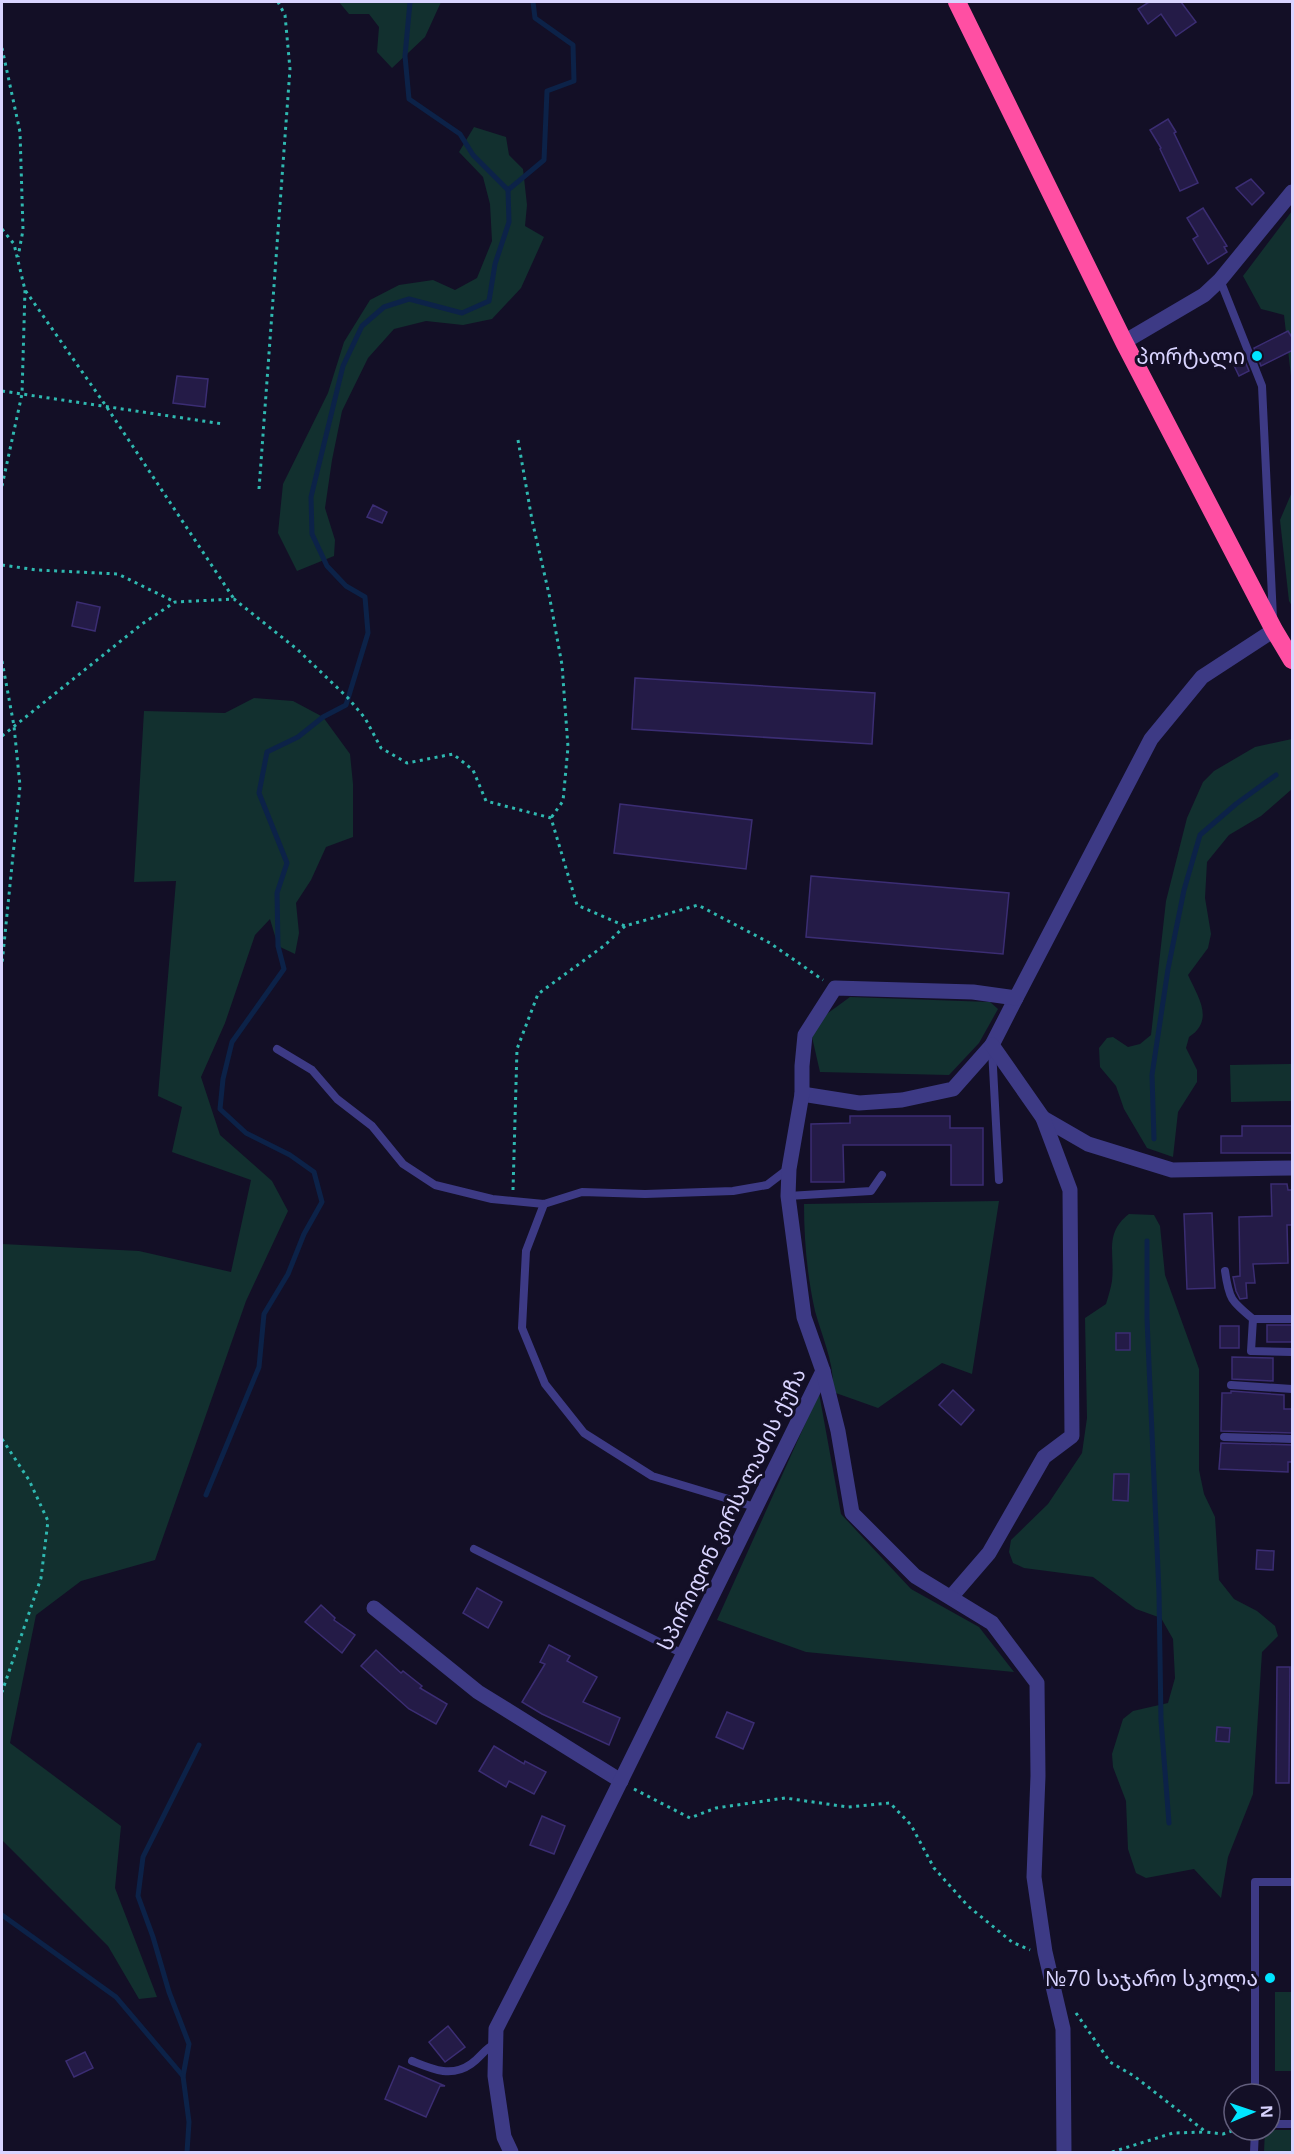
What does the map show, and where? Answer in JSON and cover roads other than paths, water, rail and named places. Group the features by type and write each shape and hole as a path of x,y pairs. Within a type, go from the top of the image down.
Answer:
{"highway":[{"path":"957,2 1124,342 1274,630 1293,660"}],"street":[{"path":"1124,342 1204,295 1220,280 1293,192"},
{"path":"802,1094 859,1103 902,1100 952,1089 992,1045 1151,739 1202,677 1274,630"},
{"name":"სპირიდონ ვირსალაძის ქუჩა","path":"511,2152 504,2137 495,2076 496,2029 823,1371 804,1317 788,1196 789,1169 802,1094 805,1035 835,988 973,992 1016,998"},
{"path":"951,1597 989,1553 1044,1457 1072,1436 1070,1190 1043,1118 992,1045"},
{"path":"1043,1118 1088,1144 1172,1170 1293,1168"},
{"path":"823,1371 838,1431 852,1513 915,1576 992,1623 1037,1683 1038,1776 1034,1876 1045,1952 1063,2029 1064,2152"},
{"path":"374,1608 478,1692 621,1780"}],"lane":[{"path":"1220,280 1262,386 1274,630"},
{"path":"992,1045 999,1180"},
{"path":"277,1049 312,1070 337,1100 372,1126 403,1164 435,1185 492,1199 544,1204 582,1192 645,1194 733,1191 767,1185 789,1169"},
{"path":"788,1196 871,1191 882,1175"},
{"path":"544,1204 526,1251 522,1328 545,1384 584,1433 652,1476 755,1508"},
{"path":"1225,1271 1228,1291 1233,1302 1252,1319 1293,1319"},
{"path":"1252,1319 1251,1351 1293,1352"},
{"path":"1232,1385 1293,1389"},
{"path":"1224,1437 1293,1439"},
{"path":"474,1549 683,1654"},
{"path":"1255,2082 1255,1882 1293,1882"},
{"path":"412,2061 435,2070 454,2072 472,2064 485,2049 496,2043"}],"waterway":[{"path":"206,1495 259,1367 264,1314 288,1274 304,1234 322,1202 314,1172 290,1155 246,1133 220,1109 223,1079 232,1042 284,969 278,946 277,893 287,863 259,793 267,752 298,737 323,717 346,705 368,633 365,597 346,586 327,566 312,534 311,497 343,366 362,326 384,307 409,299 462,313 489,301 495,264 509,222 508,190 473,155 460,134 409,99 405,56 410,2"},
{"path":"508,190 544,160 547,91 574,81 573,45 535,18 533,2"},
{"path":"1154,1139 1152,1075 1168,969 1184,890 1200,835 1236,804 1276,775"},
{"path":"1147,1241 1147,1319 1159,1593 1161,1720 1169,1823"},
{"path":"187,2152 189,2122 183,2076 189,2044 169,1992 138,1896 143,1857 199,1745"},
{"path":"2,1915 116,1997 183,2076"}],"place":[{"name":"პორტალი","path":"1257,356"},
{"name":"№70 საჯარო სკოლა","path":"1270,1978"}]}
